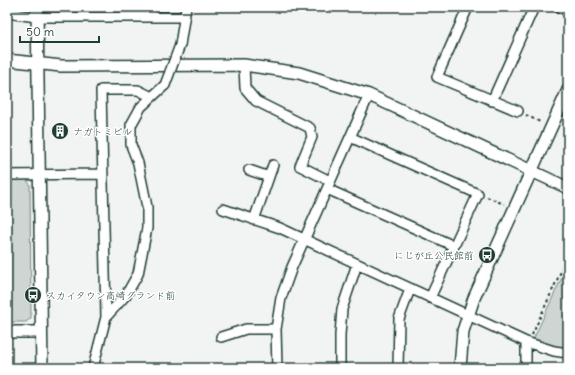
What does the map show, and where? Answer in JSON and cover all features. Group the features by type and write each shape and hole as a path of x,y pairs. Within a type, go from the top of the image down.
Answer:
{"street":[{"path":"102,7 102,17"},
{"path":"150,17 152,7"},
{"path":"106,317 131,288 140,266 148,217 138,163 131,145 131,125 135,115 165,85 180,46 186,7"},
{"path":"468,7 437,77 518,112"},
{"path":"492,100 534,7"},
{"path":"559,7 568,11"},
{"path":"37,12 42,368"},
{"path":"7,13 37,12 102,17 184,17"},
{"path":"7,60 38,64 244,65 299,73 369,94 568,188"},
{"path":"244,65 245,88 256,101 310,128 312,137 300,166 329,185 454,246"},
{"path":"93,368 106,317 101,90 138,90 152,97"},
{"path":"460,368 463,331 467,315 568,90"},
{"path":"277,368 276,329 281,298 304,240 369,94"},
{"path":"350,137 478,194 430,298"},
{"path":"254,220 273,165"},
{"path":"249,170 269,177"},
{"path":"7,175 103,174"},
{"path":"223,209 280,228 527,343 554,351 568,353"},
{"path":"340,368 342,309 357,264"},
{"path":"398,368 399,319 410,289"},
{"path":"221,337 246,329 276,329"},
{"path":"7,332 41,332"},
{"path":"526,368 527,343"}],"path":[{"path":"518,112 543,124"},
{"path":"482,194 504,204"},
{"path":"527,343 568,256"}],"shaded area":[{"path":"25,179 30,184 31,318 26,322 7,322 7,180"},
{"path":"568,264 568,349 533,340"}],"place":[{"name":"ナガトミビル","path":"60,131"},
{"name":"にじが丘公民館前","path":"487,255"},
{"name":"スカイタウン高崎グランド前","path":"33,295"}]}
